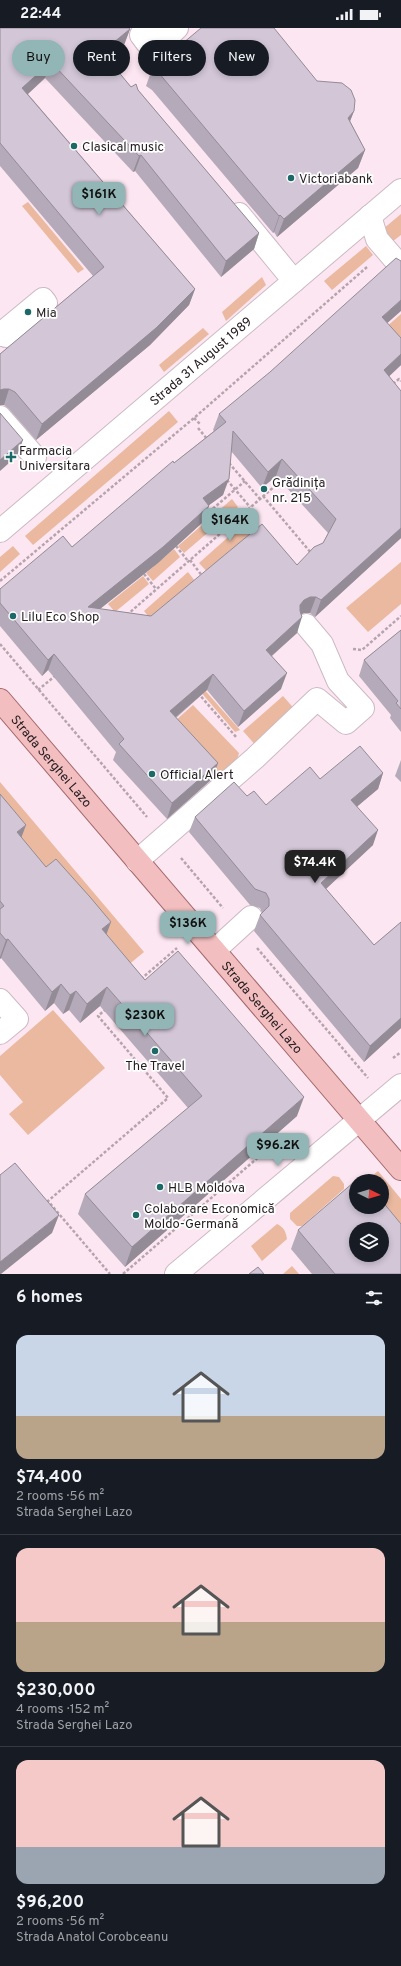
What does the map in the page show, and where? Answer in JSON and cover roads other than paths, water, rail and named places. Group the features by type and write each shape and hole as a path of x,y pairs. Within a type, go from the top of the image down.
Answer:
{"main road":[{"name":"Strada Serghei Lazo","path":"0,700 401,1169"}],"street":[{"path":"145,31 160,43 178,28"},
{"name":"Strada 31 August 1989","path":"0,531 401,190"},
{"path":"228,200 294,281"},
{"path":"370,216 377,239 401,267"},
{"path":"0,417 36,457"},
{"path":"137,861 255,758 317,700 346,723 362,708 338,681 322,644 306,625"},
{"path":"215,950 245,922"},
{"path":"0,1000 17,1019 0,1033"},
{"path":"176,1274 401,1086"}],"place":[{"name":"Clasical music","path":"74,146"},
{"name":"Victoriabank","path":"291,178"},
{"name":"Mia","path":"28,312"},
{"name":"Farmacia Universitara","path":"11,457"},
{"name":"Grădinița nr. 215","path":"264,489"},
{"name":"Lilu Eco Shop","path":"13,616"},
{"name":"Official Alert","path":"152,774"},
{"name":"The Travel","path":"155,1051"},
{"name":"HLB Moldova","path":"160,1187"},
{"name":"Colaborare Economică Moldo-Germană","path":"136,1215"}]}
